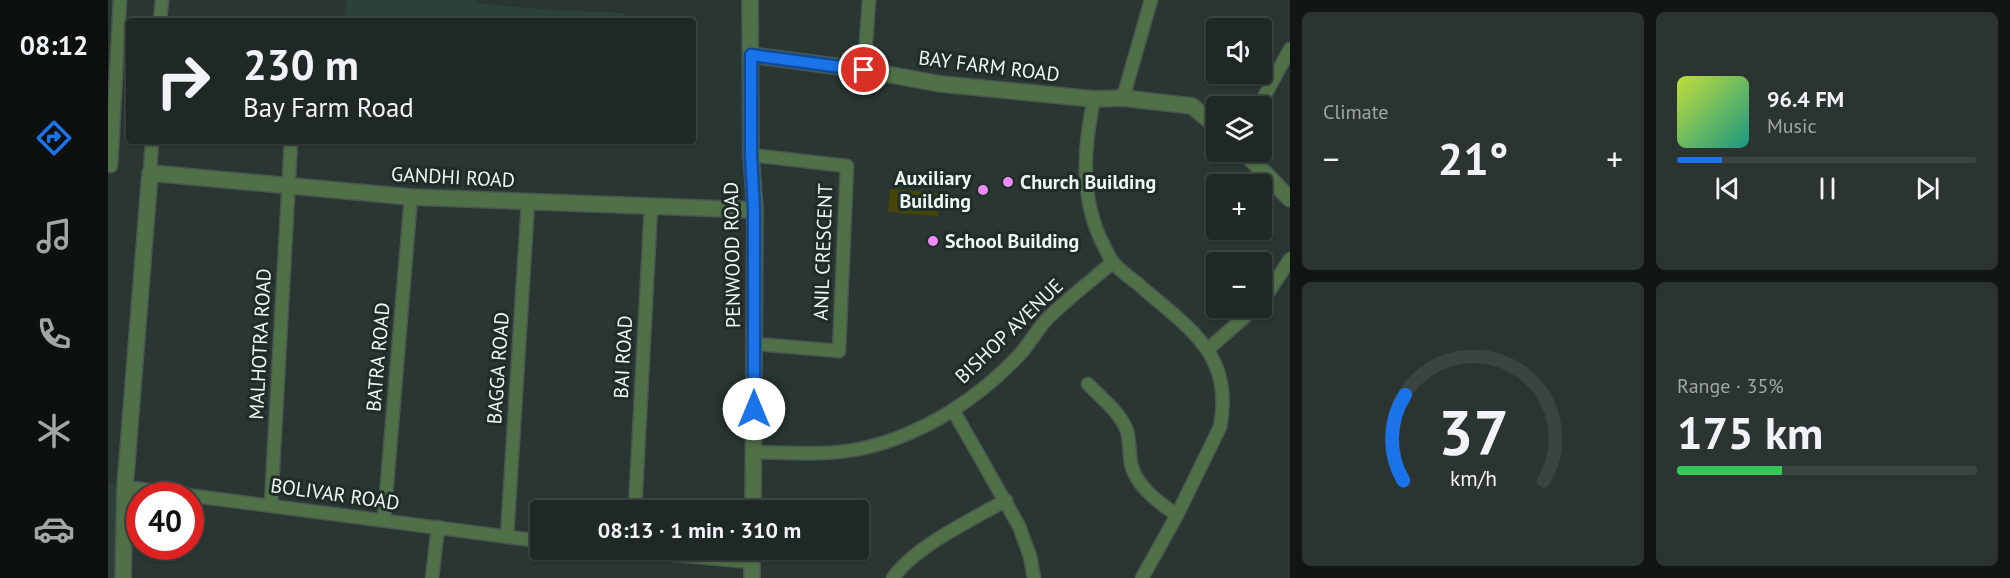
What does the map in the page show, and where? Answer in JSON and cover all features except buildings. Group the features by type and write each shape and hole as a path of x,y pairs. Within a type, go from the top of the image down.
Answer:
{"street":[{"path":"111,166 120,0"},
{"path":"160,18 162,0"},
{"name":"PENWOOD ROAD","path":"750,0 755,344 753,500"},
{"path":"864,70 869,0"},
{"path":"1123,98 1151,0"},
{"path":"1264,96 1289,51"},
{"name":"BAY FARM ROAD","path":"751,55 864,70 941,84 1094,99 1123,98 1192,106 1206,118"},
{"path":"1094,99 1086,133 1085,165 1087,192 1092,217 1099,235 1113,262 1191,330 1208,349 1221,379 1220,427 1177,515 1142,578"},
{"path":"123,578 125,487 152,144"},
{"name":"MALHOTRA ROAD","path":"271,504 291,144"},
{"name":"ANIL CRESCENT","path":"751,155 847,166 839,351 755,344"},
{"path":"1254,162 1290,199"},
{"name":"GANDHI ROAD","path":"150,173 411,196 754,210"},
{"name":"BATRA ROAD","path":"384,520 411,196"},
{"name":"BAGGA ROAD","path":"507,537 528,202"},
{"name":"BAI ROAD","path":"636,500 651,206"},
{"path":"1272,287 1290,259"},
{"name":"BISHOP AVENUE","path":"754,452 827,453 862,448 898,438 929,424 953,410 991,380 1021,352 1046,320 1113,262"},
{"path":"1208,349 1244,318"},
{"path":"1088,384 1114,410 1127,431 1132,467 1144,487 1161,505 1177,515"},
{"path":"953,410 1019,526 1030,556 1034,578"},
{"name":"BOLIVAR ROAD","path":"125,487 271,504 530,540"},
{"path":"893,578 902,565 938,540 1006,500"},
{"path":"432,578 438,527"},
{"path":"752,560 752,578"}],"shaded area":[{"path":"346,0 476,0 476,3 551,10 624,13 623,18 345,18"},
{"path":"890,189 940,193 938,216 888,212"},
{"path":"108,480 126,497 126,560 130,560 129,578 108,578"}],"place":[{"name":"Church Building","path":"1008,182"},
{"name":"Auxiliary Building","path":"983,190"},
{"name":"School Building","path":"933,241"}],"route":[{"path":"754,409 751,55 864,70"}]}
